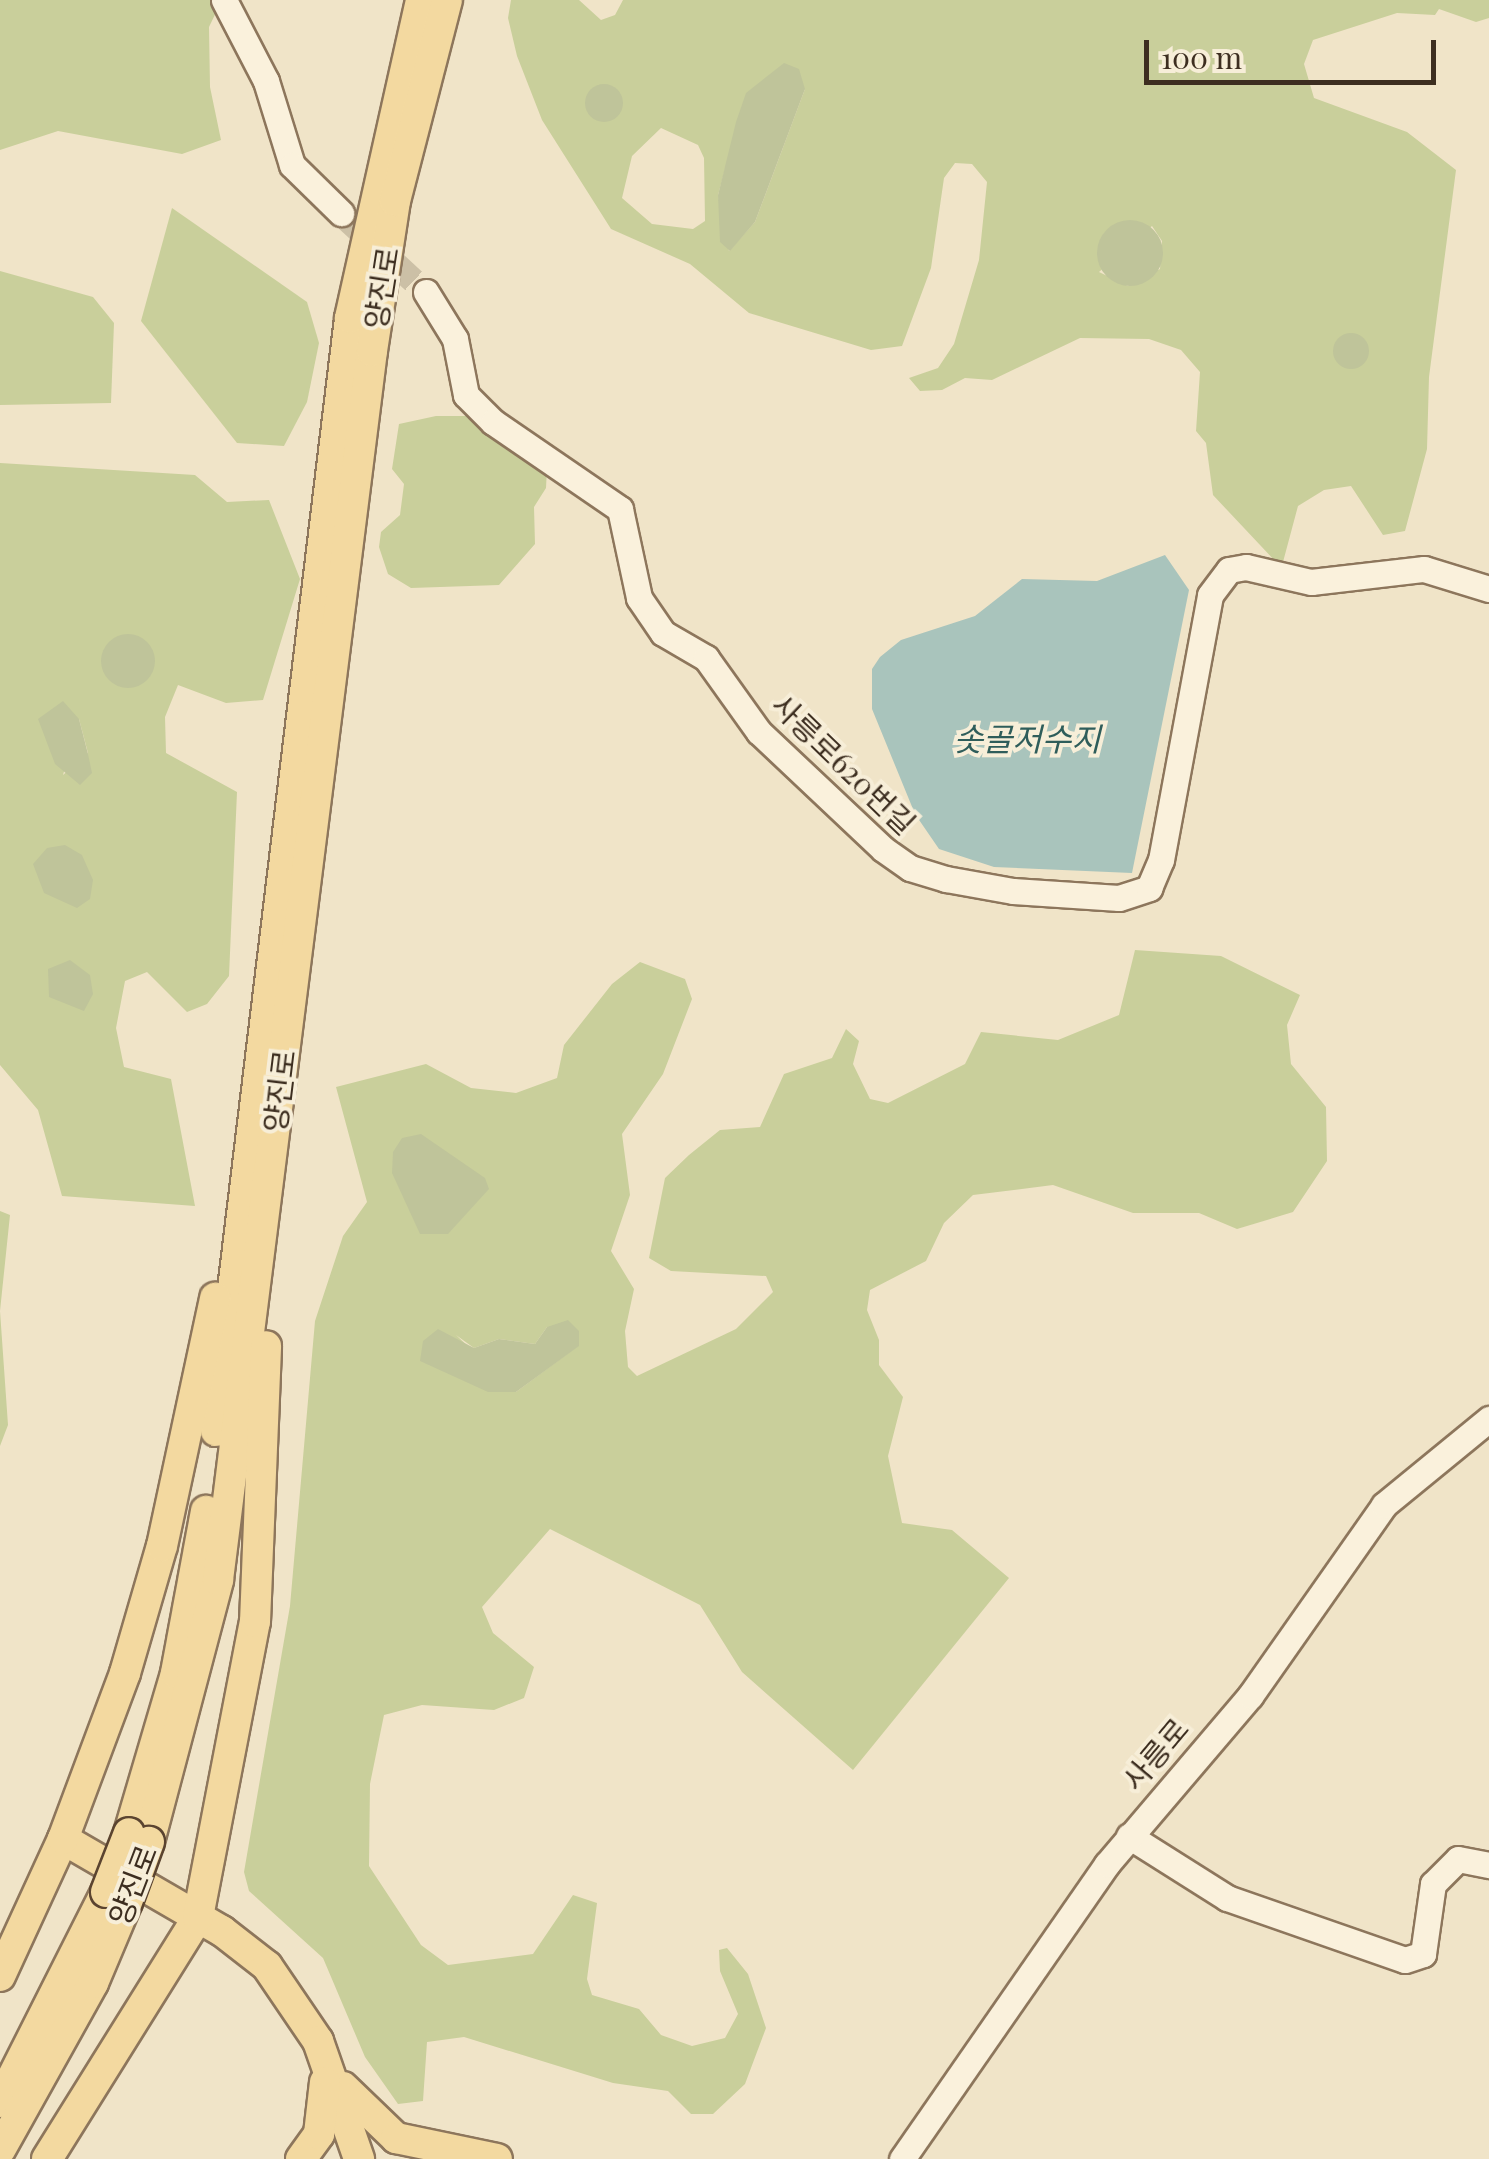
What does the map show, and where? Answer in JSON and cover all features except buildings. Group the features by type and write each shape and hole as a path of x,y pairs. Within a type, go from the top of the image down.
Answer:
{"main road":[{"name":"양진로","path":"139,1838 202,1540 350,318 420,0"},
{"name":"양진로","path":"0,2150 92,1983 218,1580 348,517 394,202 447,0"},
{"path":"0,1976 63,1839 124,1673 162,1546 258,1084"},
{"path":"47,2159 198,1917 254,1622 274,1131"},
{"path":"63,1839 246,1948 285,1987 352,2101 396,2138 497,2159"},
{"name":"양진로","path":"0,2102 116,1897"},
{"path":"301,2159 324,2119 325,2059"},
{"path":"325,2059 359,2159"}],"street":[{"path":"224,0 266,81 292,165 342,214"},
{"name":"사릉로620번길","path":"426,292 455,339 466,395 493,422 620,509 639,598 663,633 706,658 759,732 883,849 910,868 946,879 1013,892 1119,898 1149,888 1162,860 1210,595 1230,570 1246,567 1310,582 1424,569 1489,589"},
{"name":"사릉로","path":"902,2159 1129,1836 1250,1696 1384,1505 1489,1418"},
{"path":"1129,1836 1227,1898 1405,1960 1424,1954 1433,1884 1458,1860 1489,1864"},
{"path":"881,2159 945,2100"}],"green space":[{"path":"0,0 222,0 209,27 210,87 221,140 182,154 58,131 0,150"},
{"path":"511,0 579,0 601,20 615,15 623,0 1489,0 1489,18 1476,22 1439,9 1435,15 1397,13 1313,40 1304,64 1314,98 1407,132 1456,170 1429,377 1427,449 1405,531 1383,535 1351,486 1324,490 1298,506 1283,562 1274,560 1213,495 1206,443 1196,431 1200,372 1181,350 1149,339 1080,338 992,380 965,378 942,390 920,391 909,378 938,368 954,344 979,260 987,182 972,164 955,163 944,178 931,268 902,346 871,350 749,313 690,264 611,229 542,120 517,56 508,18","holes":["805,89 755,222 729,251 718,195 731,147","661,128 698,145 704,158 705,221 693,229 652,224 622,198 632,156","1152,226 1162,241 1160,269 1128,286 1099,272"]},
{"path":"784,63 799,69 805,89 755,222 730,251 720,242 718,195 736,122 746,93"},
{"path":"604,84 617,90 623,103 617,116 604,122 591,116 585,103 591,90"},
{"path":"172,208 307,302 319,343 307,402 284,446 237,443 141,321"},
{"path":"1130,220 1153,230 1163,253 1153,276 1130,286 1107,276 1097,253 1107,230"},
{"path":"0,271 93,297 114,323 111,403 0,405"},
{"path":"1351,333 1364,338 1369,351 1364,364 1351,369 1338,364 1333,351 1338,338"},
{"path":"436,416 467,416 547,468 546,488 534,507 535,544 499,585 411,588 388,574 379,547 381,532 400,515 404,484 392,469 399,424"},
{"path":"0,463 195,475 227,502 269,500 300,579 263,700 226,703 178,685 165,717 166,753 237,792 229,976 207,1004 187,1012 147,972 125,981 116,1028 124,1067 171,1079 195,1206 62,1196 38,1110 0,1065","holes":["79,719 88,753 63,775"]},
{"path":"128,634 147,642 155,661 147,680 128,688 109,680 101,661 109,642"},
{"path":"63,701 79,719 92,773 80,785 55,764 38,719"},
{"path":"65,845 82,855 93,880 90,899 77,908 44,893 33,864 47,848"},
{"path":"1135,950 1221,956 1300,995 1287,1025 1291,1064 1326,1107 1327,1161 1293,1212 1237,1229 1199,1213 1133,1213 1053,1185 973,1195 944,1223 926,1261 870,1290 867,1310 879,1340 879,1365 903,1397 888,1456 902,1523 952,1530 1009,1578 853,1770 742,1672 700,1605 550,1529 482,1607 493,1633 534,1667 524,1698 494,1710 422,1705 384,1715 370,1784 369,1866 421,1945 448,1965 533,1954 573,1895 597,1903 587,1979 592,1995 639,2009 661,2035 692,2046 725,2038 738,2014 720,1971 719,1950 727,1948 748,1974 766,2028 745,2084 713,2114 691,2114 668,2091 613,2083 464,2037 427,2042 423,2101 398,2104 365,2057 323,1958 249,1891 244,1872 290,1606 315,1321 343,1236 367,1202 336,1087 426,1064 471,1088 516,1093 557,1078 564,1045 612,984 640,962 685,979 692,999 663,1074 622,1134 630,1195 611,1251 634,1289 625,1331 628,1367 637,1376 736,1329 773,1292 766,1276 671,1271 649,1258 665,1178 720,1130 760,1127 784,1074 832,1058 846,1029 859,1041 853,1064 870,1099 888,1103 965,1064 981,1032 1058,1040 1119,1015","holes":["547,1327 578,1346 516,1392 456,1335 474,1348 499,1339 535,1344"]},
{"path":"70,960 90,975 93,994 84,1011 49,997 48,969"},
{"path":"421,1134 485,1178 489,1189 448,1234 420,1234 392,1173 393,1152 402,1138"},
{"path":"0,1211 10,1215 0,1311"},
{"path":"0,1311 8,1425 0,1446"},
{"path":"568,1320 579,1331 579,1346 516,1392 488,1392 420,1361 423,1341 438,1329 474,1348 499,1339 535,1344 547,1327"}],"water":[{"name":"솟골저수지","path":"1165,555 1189,590 1132,873 994,867 939,849 915,814 872,709 872,669 880,657 901,640 975,616 1022,579 1097,581"}],"tunnel":[{"path":"341,213 426,292"}]}
